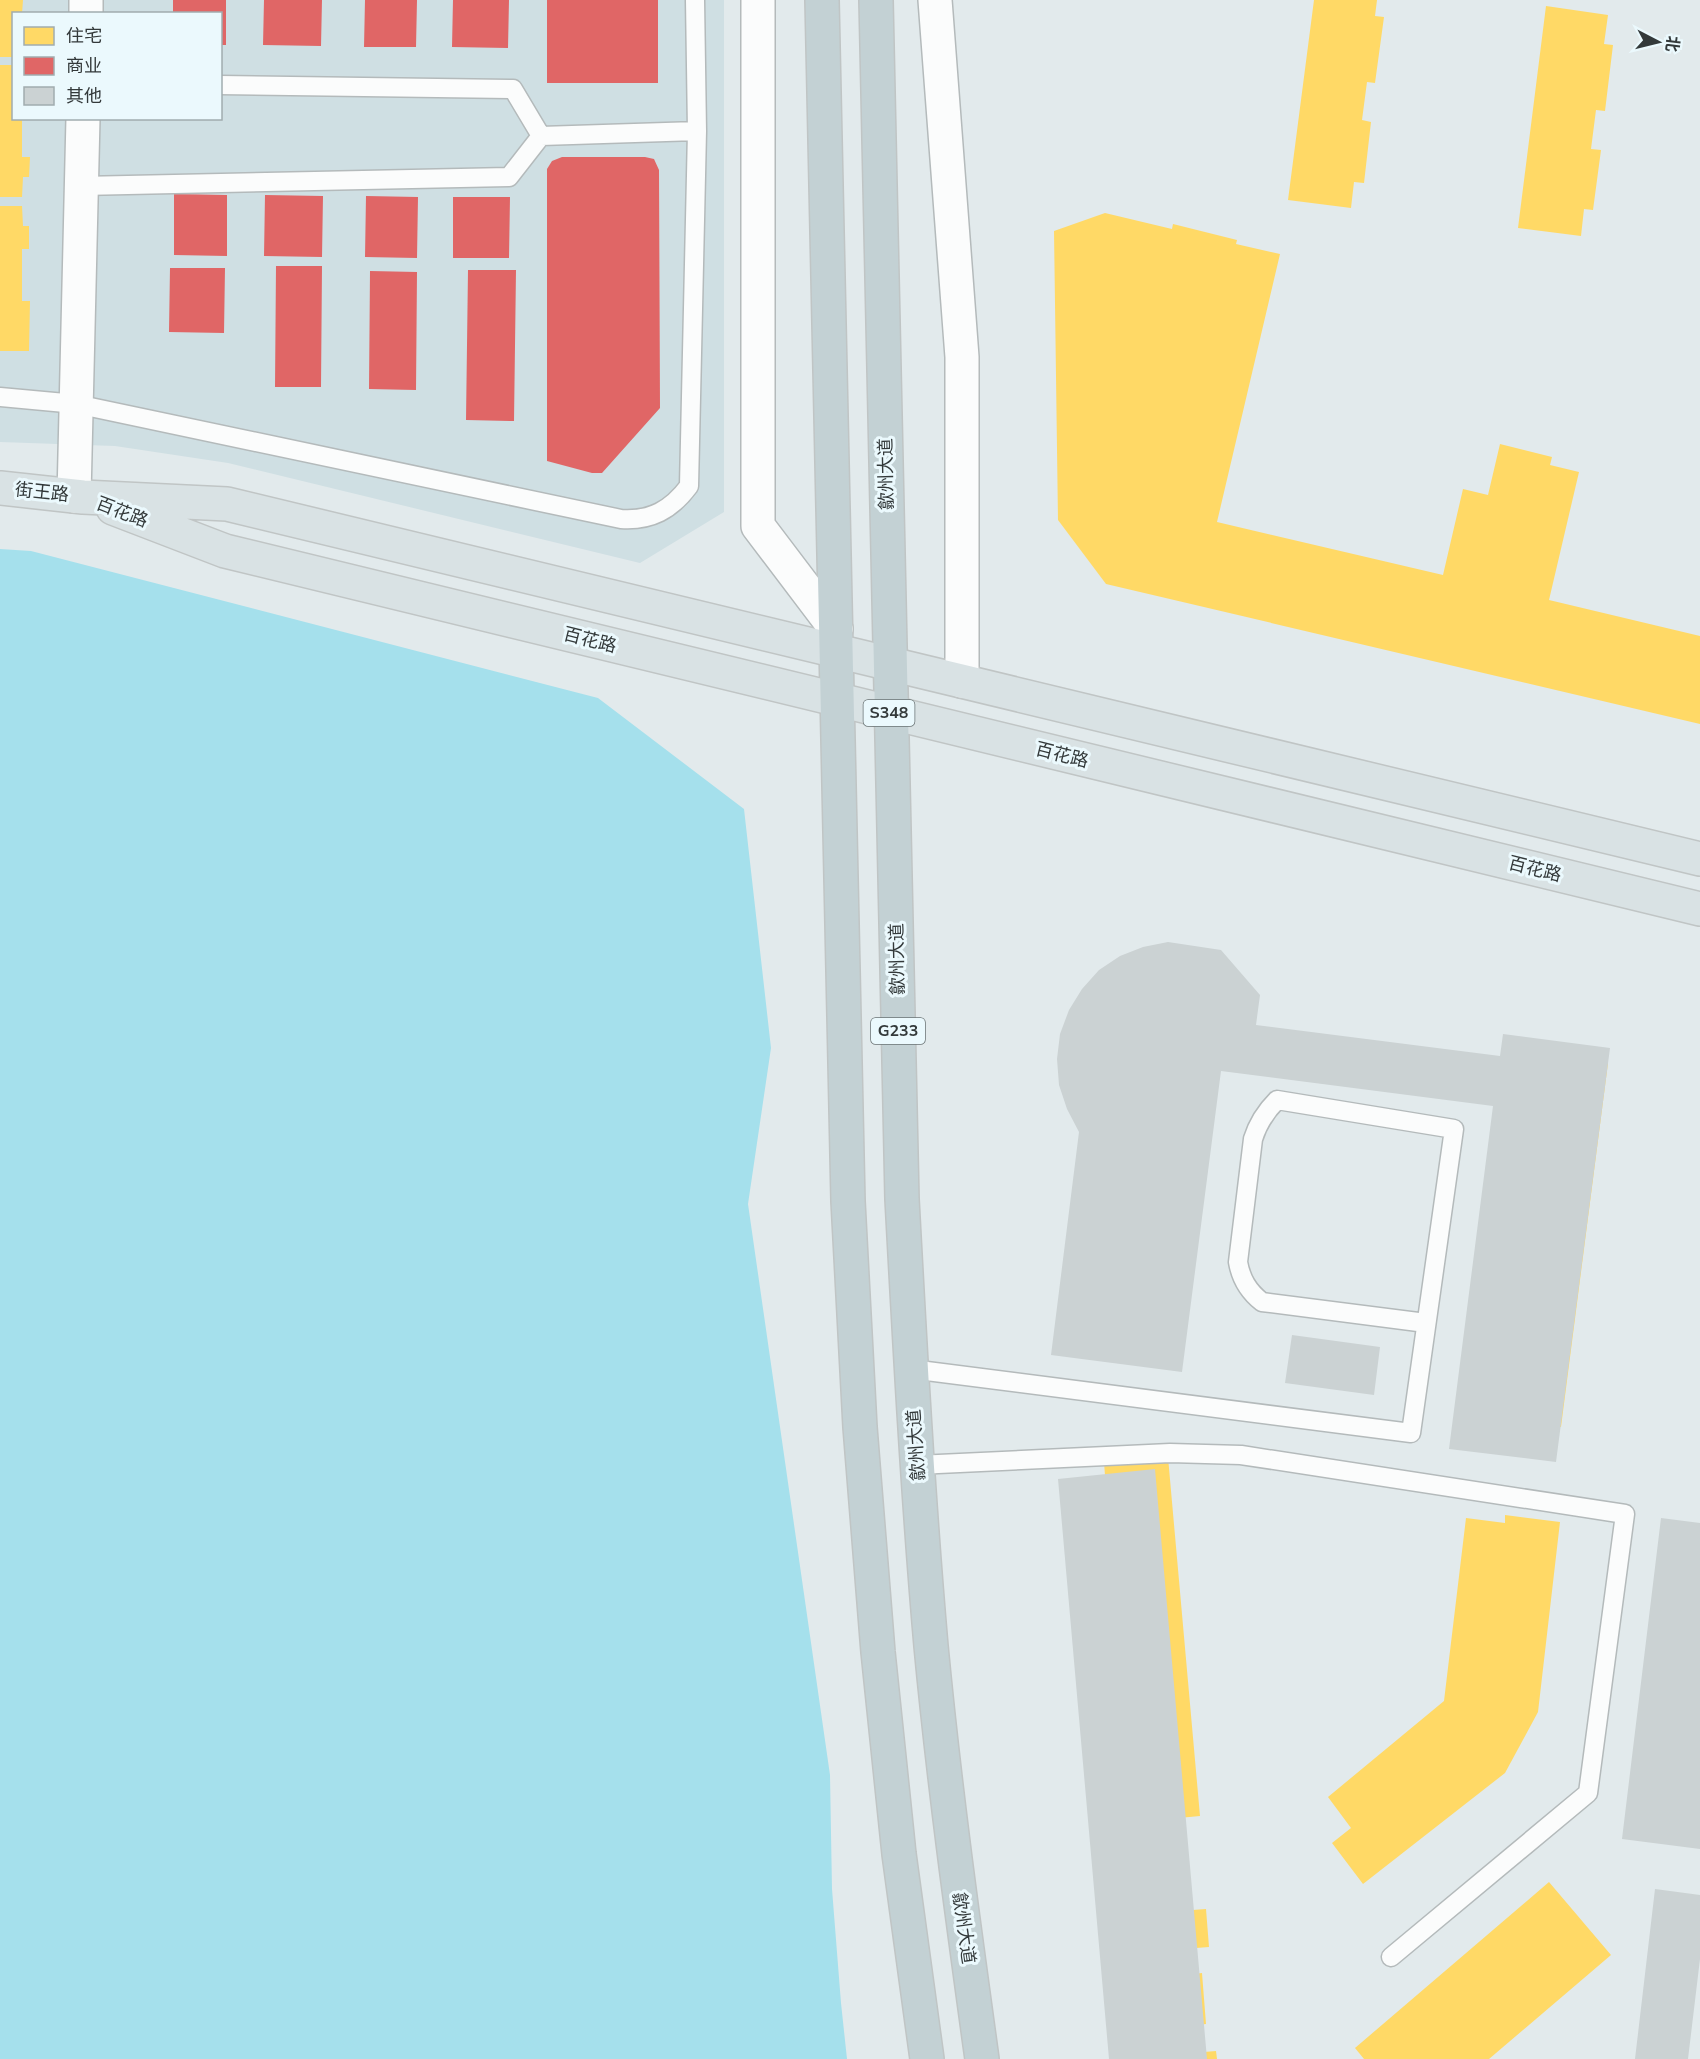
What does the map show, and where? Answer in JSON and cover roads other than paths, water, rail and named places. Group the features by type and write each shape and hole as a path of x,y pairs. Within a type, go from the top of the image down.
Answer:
{"highway":[{"name":"G233","path":"822,0 848,1201 860,1427 879,1664 899,1854 927,2059"},
{"name":"歙州大道","path":"876,0 902,1199 917,1465 931,1646 982,2059"}],"main road":[{"name":"街王路","path":"0,488 79,496"},
{"name":"百花路","path":"79,496 227,504 836,640 891,664 1700,859"},
{"name":"百花路","path":"79,496 225,551 1700,909"}],"street":[{"path":"758,0 758,526 836,640"},
{"path":"935,0 962,357 962,681"},
{"path":"79,496 76,404 83,120"}],"lane":[{"path":"0,397 76,404 621,519 636,520 665,511 679,500 689,486 697,131 695,0"},
{"path":"222,85 513,89 541,136"},
{"path":"541,136 697,131"},
{"path":"81,186 509,177 541,136"},
{"path":"911,1369 1411,1433 1454,1129 1277,1100 1266,1111 1253,1138 1238,1262 1240,1275 1253,1296 1262,1302 1426,1323"},
{"path":"917,1465 1170,1453 1241,1455 1625,1514 1588,1793 1391,1957"}]}
